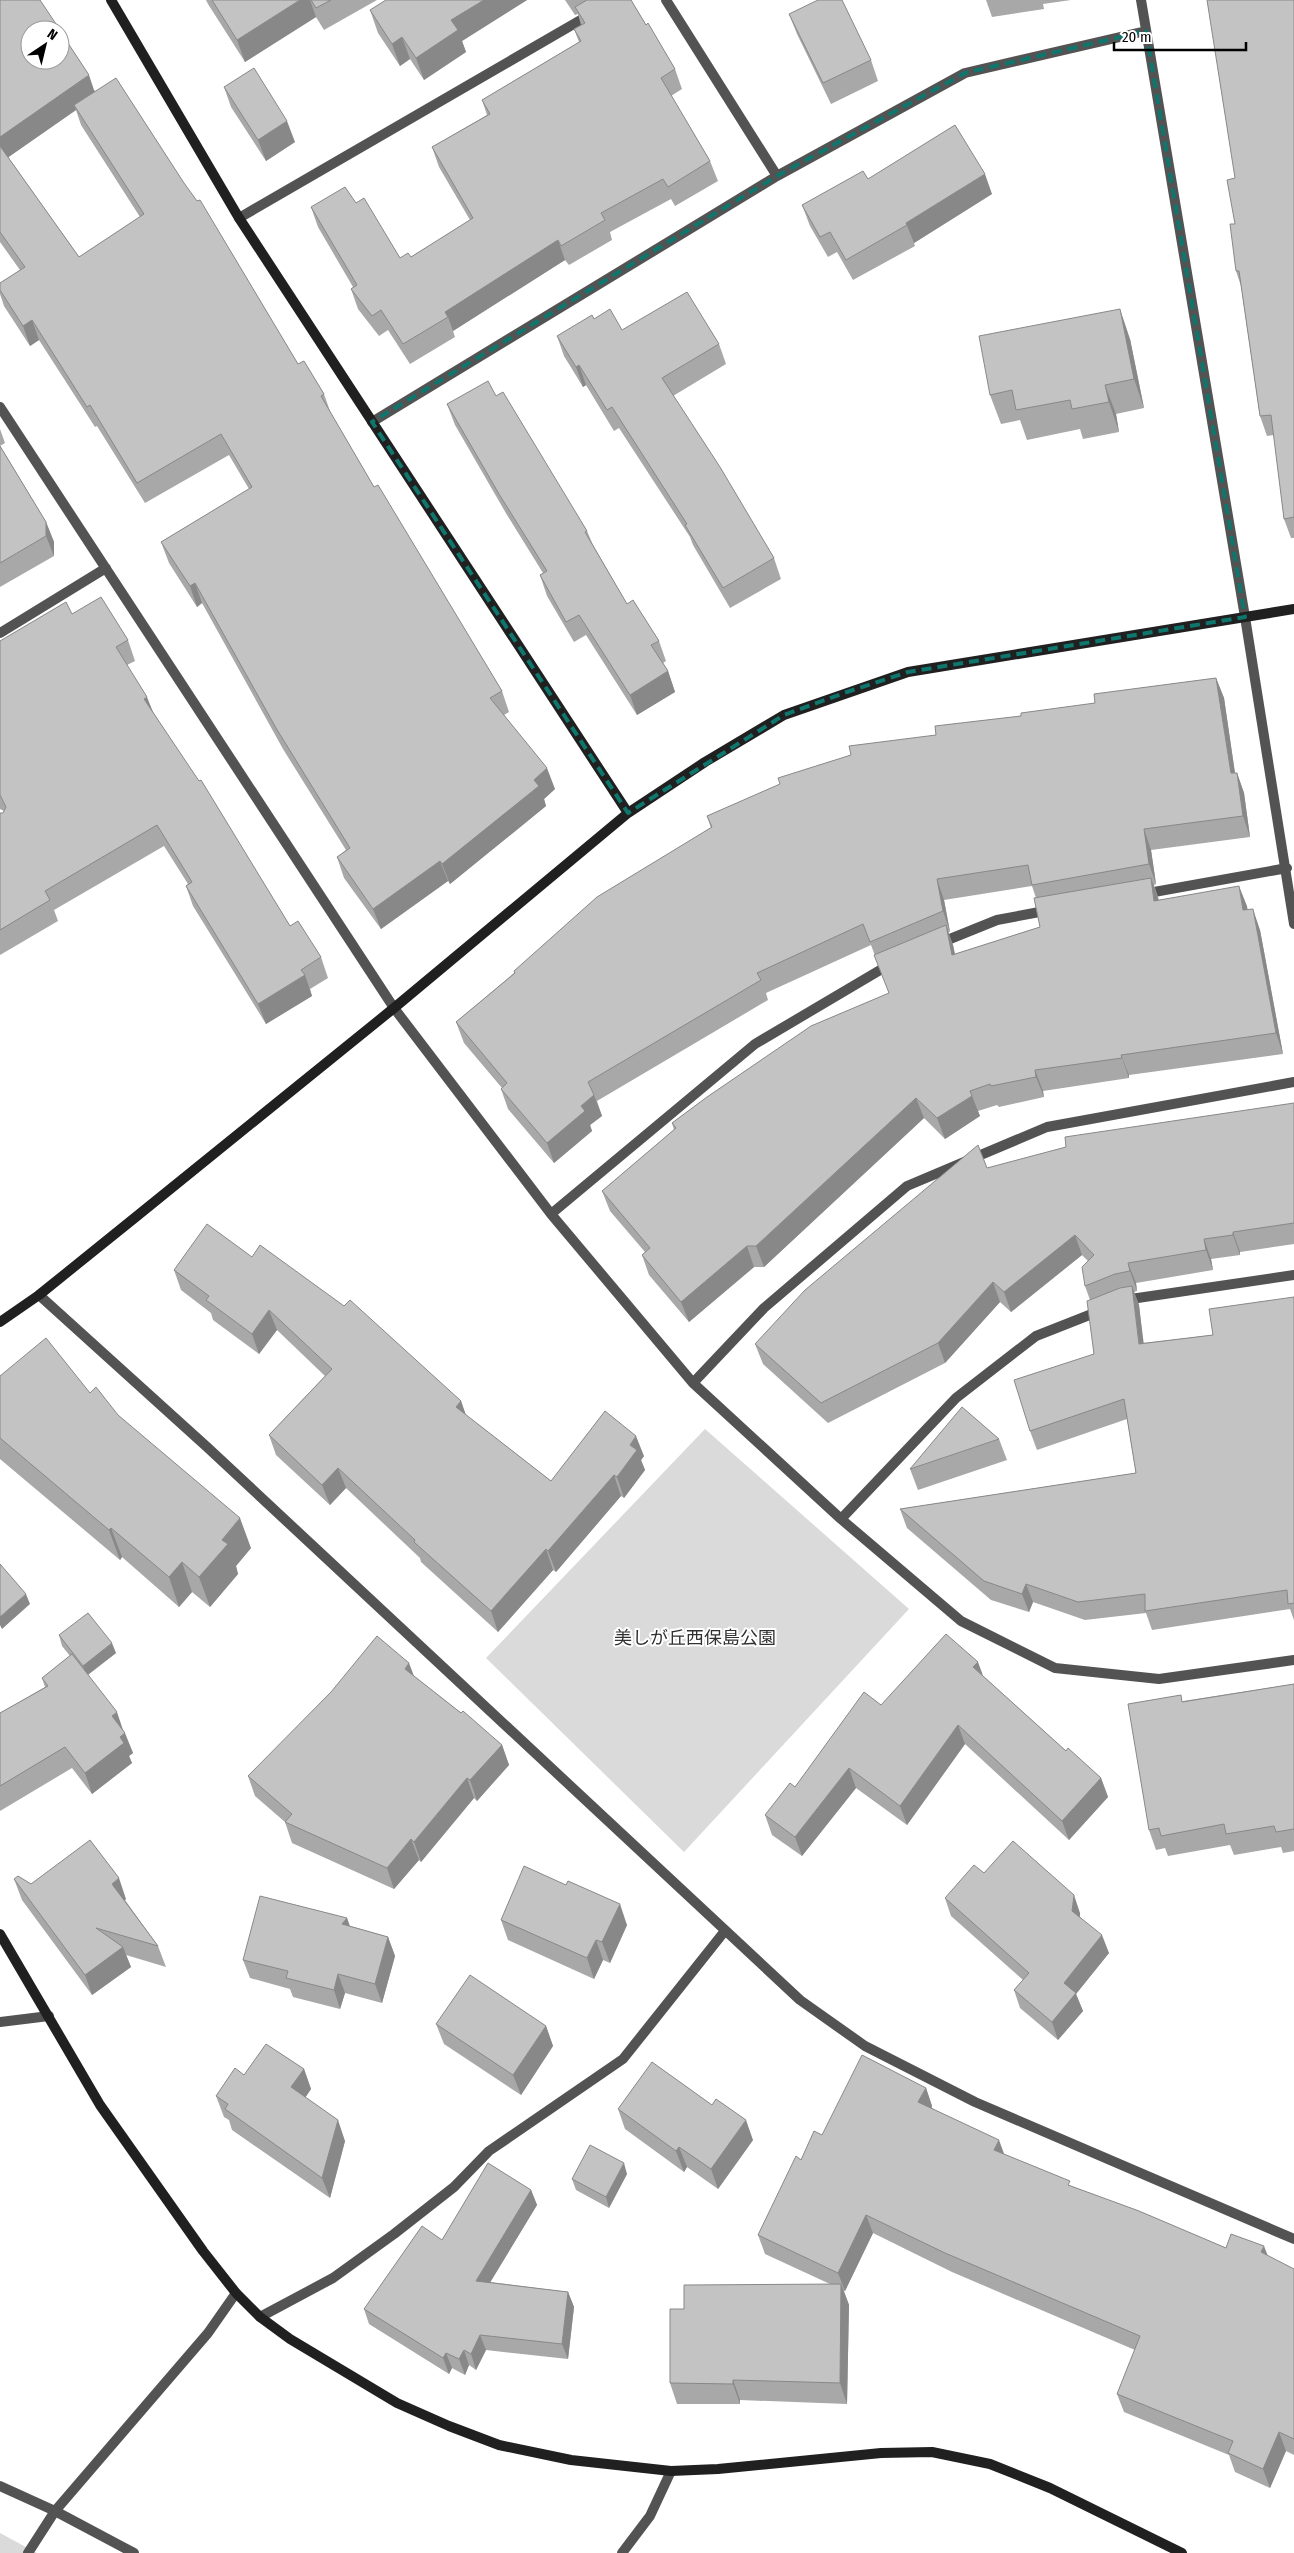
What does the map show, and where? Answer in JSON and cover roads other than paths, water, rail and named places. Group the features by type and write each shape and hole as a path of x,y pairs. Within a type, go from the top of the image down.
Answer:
{"street":[{"path":"111,0 239,218 628,813"},
{"path":"666,0 777,176"},
{"path":"1141,0 1246,617 1287,868 1294,924"},
{"path":"239,218 598,10"},
{"path":"372,422 777,176 965,72 1146,31"},
{"path":"0,407 394,1008 551,1214 693,1383 840,1519 961,1621 1055,1668 1159,1679 1294,1660"},
{"path":"0,634 106,568"},
{"path":"0,1322 39,1294 394,1008 628,813 705,762 784,715 908,672 1294,609"},
{"path":"1132,896 1287,868"},
{"path":"926,949 997,920 1065,908"},
{"path":"551,1214 755,1044 882,967 900,960"},
{"path":"693,1383 764,1308 906,1186 1047,1127 1294,1082"},
{"path":"840,1519 956,1398 1036,1336 1125,1300 1294,1275"},
{"path":"39,1294 207,1447 724,1932 800,2000 865,2046 975,2102 1294,2239"},
{"path":"260,2317 341,2273 454,2186 490,2150 623,2060 724,1932"},
{"path":"0,1934 100,2105 203,2251 236,2293 260,2317 290,2339 397,2403 448,2426 499,2444 572,2460 671,2471 718,2469 880,2453 932,2452 990,2464 1050,2488 1175,2551"},
{"path":"0,2022 48,2016"},
{"path":"28,2553 54,2511 202,2340 236,2293"},
{"path":"622,2553 650,2516 671,2471"},
{"path":"0,2486 54,2511 134,2553"}],"park label":[{"name":"美しが丘西保島公園","path":"695,1638"}]}
